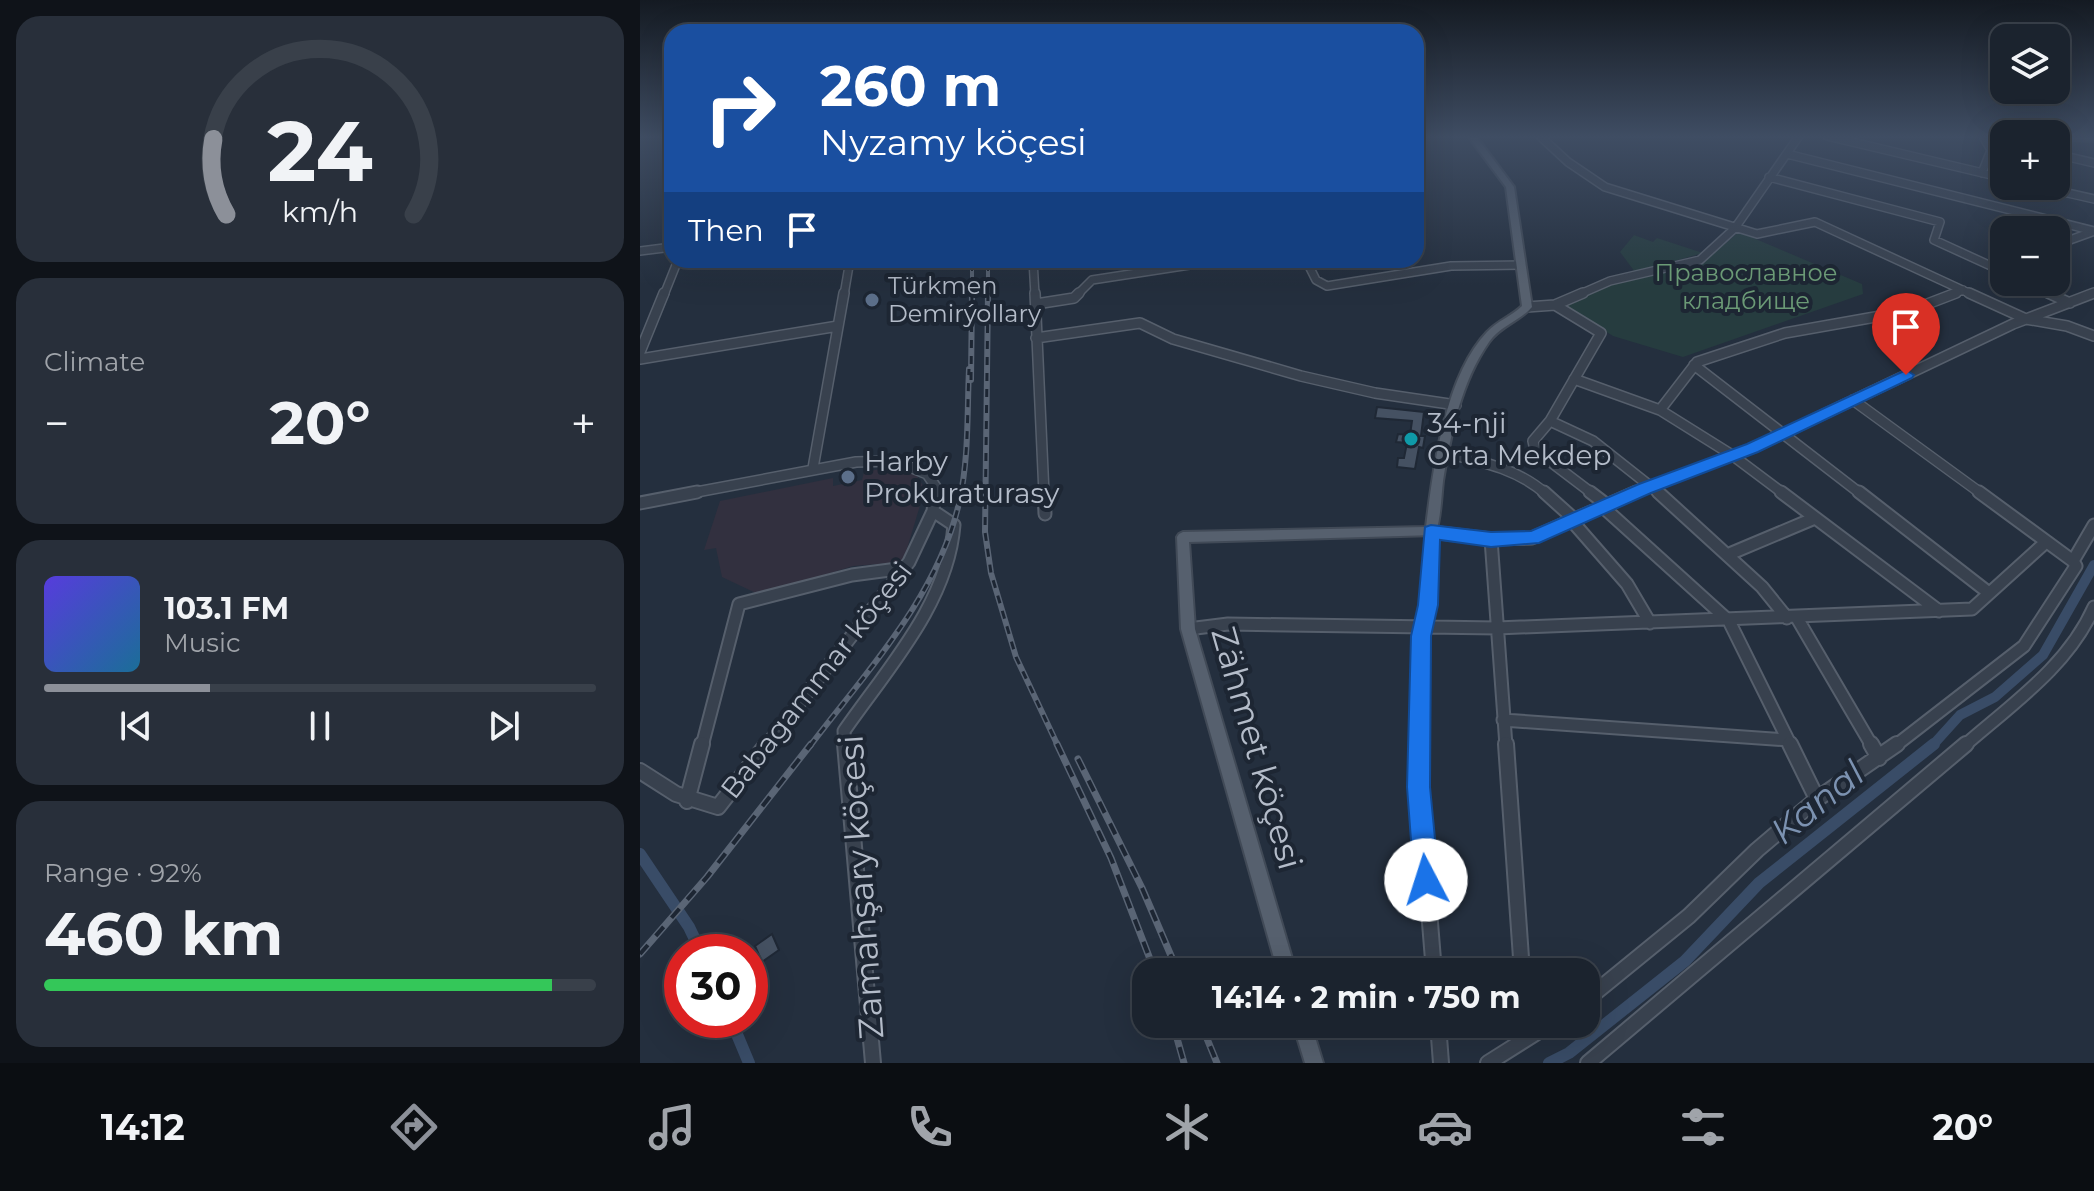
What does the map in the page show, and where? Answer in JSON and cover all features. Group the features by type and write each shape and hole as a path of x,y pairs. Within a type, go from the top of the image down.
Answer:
{"main road":[{"path":"1431,532 1442,452 1472,361 1490,333 1518,318 1527,307 1509,186"},
{"name":"Zähmet köçesi","path":"1283,958 1188,629 1183,537 1431,532"},
{"path":"1306,1038 1314,1063"}],"street":[{"path":"1603,186 1757,234 1815,222 2026,319 2067,326 2094,336"},
{"path":"1527,307 1555,305 1610,281 1700,260 1735,228 1763,186"},
{"path":"1802,186 1940,222 1934,240 1990,266"},
{"path":"1913,186 2094,231"},
{"path":"2070,191 2094,199"},
{"path":"2070,240 2094,231"},
{"path":"640,251 664,248"},
{"path":"1310,268 1316,280 1327,286 1451,266 1522,265"},
{"path":"640,352 675,268"},
{"path":"813,468 849,268"},
{"path":"1034,268 1045,514"},
{"path":"1036,304 1074,298 1092,280 1170,268"},
{"path":"1660,410 1697,362 1785,333 1909,311 1963,290"},
{"path":"1433,958 1419,787 1423,627 1428,605 1431,532 1491,539 1532,538 1783,433 2026,319 2094,293"},
{"path":"2055,296 2070,303"},
{"path":"1555,305 1601,333 1550,421 1533,441 1535,450 1605,506 1729,621 1817,799"},
{"path":"1036,338 1140,323 1173,339 1301,376 1375,393 1456,405"},
{"path":"640,359 838,326"},
{"path":"1694,365 1989,593"},
{"path":"1574,379 1660,410 1732,455 1939,611"},
{"path":"1600,989 1689,916 1757,850 1817,799 1879,758 2024,646 2076,566 1853,400"},
{"path":"1550,421 1593,441 1651,486 1762,587 1792,618 1879,758"},
{"path":"1442,452 1485,462 1530,480 1573,520 1627,584 1650,623"},
{"path":"640,503 813,468 895,461 927,474 936,487 933,511"},
{"name":"Babagammar köçesi","path":"640,771 662,790 687,801 718,807 905,568 933,511"},
{"name":"Zamahşary köçesi","path":"873,1063 844,731 932,602 952,551 954,525 933,511"},
{"path":"1727,555 1815,518"},
{"path":"2073,561 2094,525"},
{"path":"1491,539 1521,958"},
{"path":"1188,629 1228,624 1497,628 1972,609 2046,542"},
{"path":"687,801 739,604 852,575 905,568"},
{"path":"1588,1063 1814,871 1874,824 2057,665 2086,625 2094,607"},
{"path":"1503,720 1788,740"},
{"path":"1439,1038 1441,1063"},
{"path":"1488,1063 1524,1038"}],"shaded area":[{"path":"886,468 915,473 925,489 903,562 853,566 760,595 722,577 716,548 704,550 720,501 833,478 833,486 862,480 864,472"}],"green space":[{"name":"Православное кладбище","path":"1739,232 1862,284 1863,294 1683,357 1613,336 1566,306 1614,282 1679,266 1699,265"},
{"path":"1634,235 1653,242 1657,238 1703,253 1635,272 1620,252"}],"building":[{"name":"34-nji Orta Mekdep","path":"1377,407 1424,412 1421,436 1425,436 1423,448 1419,447 1415,469 1397,467 1398,458 1404,458 1407,443 1396,442 1398,434 1410,435 1412,421 1375,418"},
{"path":"772,934 779,950 768,958 768,937"}],"waterway":[{"name":"Kanal","path":"1933,745 1960,715 1995,697 2043,655 2094,565"},
{"name":"Kanal","path":"1549,1063 1569,1053 1685,961 1759,883 1933,745"},
{"name":"Kanal","path":"640,854 692,934"},
{"name":"Kanal","path":"739,1038 749,1063"}],"railway":[{"path":"972,268 972,293"},
{"path":"988,268 988,293"},
{"path":"971,380 972,293"},
{"path":"988,293 985,532 991,573 1016,657 1058,746"},
{"path":"810,746 898,632 935,570 949,537 964,470 969,369"},
{"path":"640,954 707,877 811,744"},
{"path":"1057,744 1111,858 1150,958"},
{"path":"1078,759 1142,888 1172,958"},
{"path":"1177,1038 1184,1063"},
{"path":"1207,1038 1217,1063"}],"place":[{"name":"Türkmen Demirýollary","path":"872,300"},
{"name":"34-nji Orta Mekdep","path":"1411,439"},
{"name":"Harby Prokuraturasy","path":"848,477"}],"route":[{"path":"1426,880 1419,787 1421,636 1428,605 1431,532 1491,539 1532,538 1645,488 1753,448 1906,375"}]}
